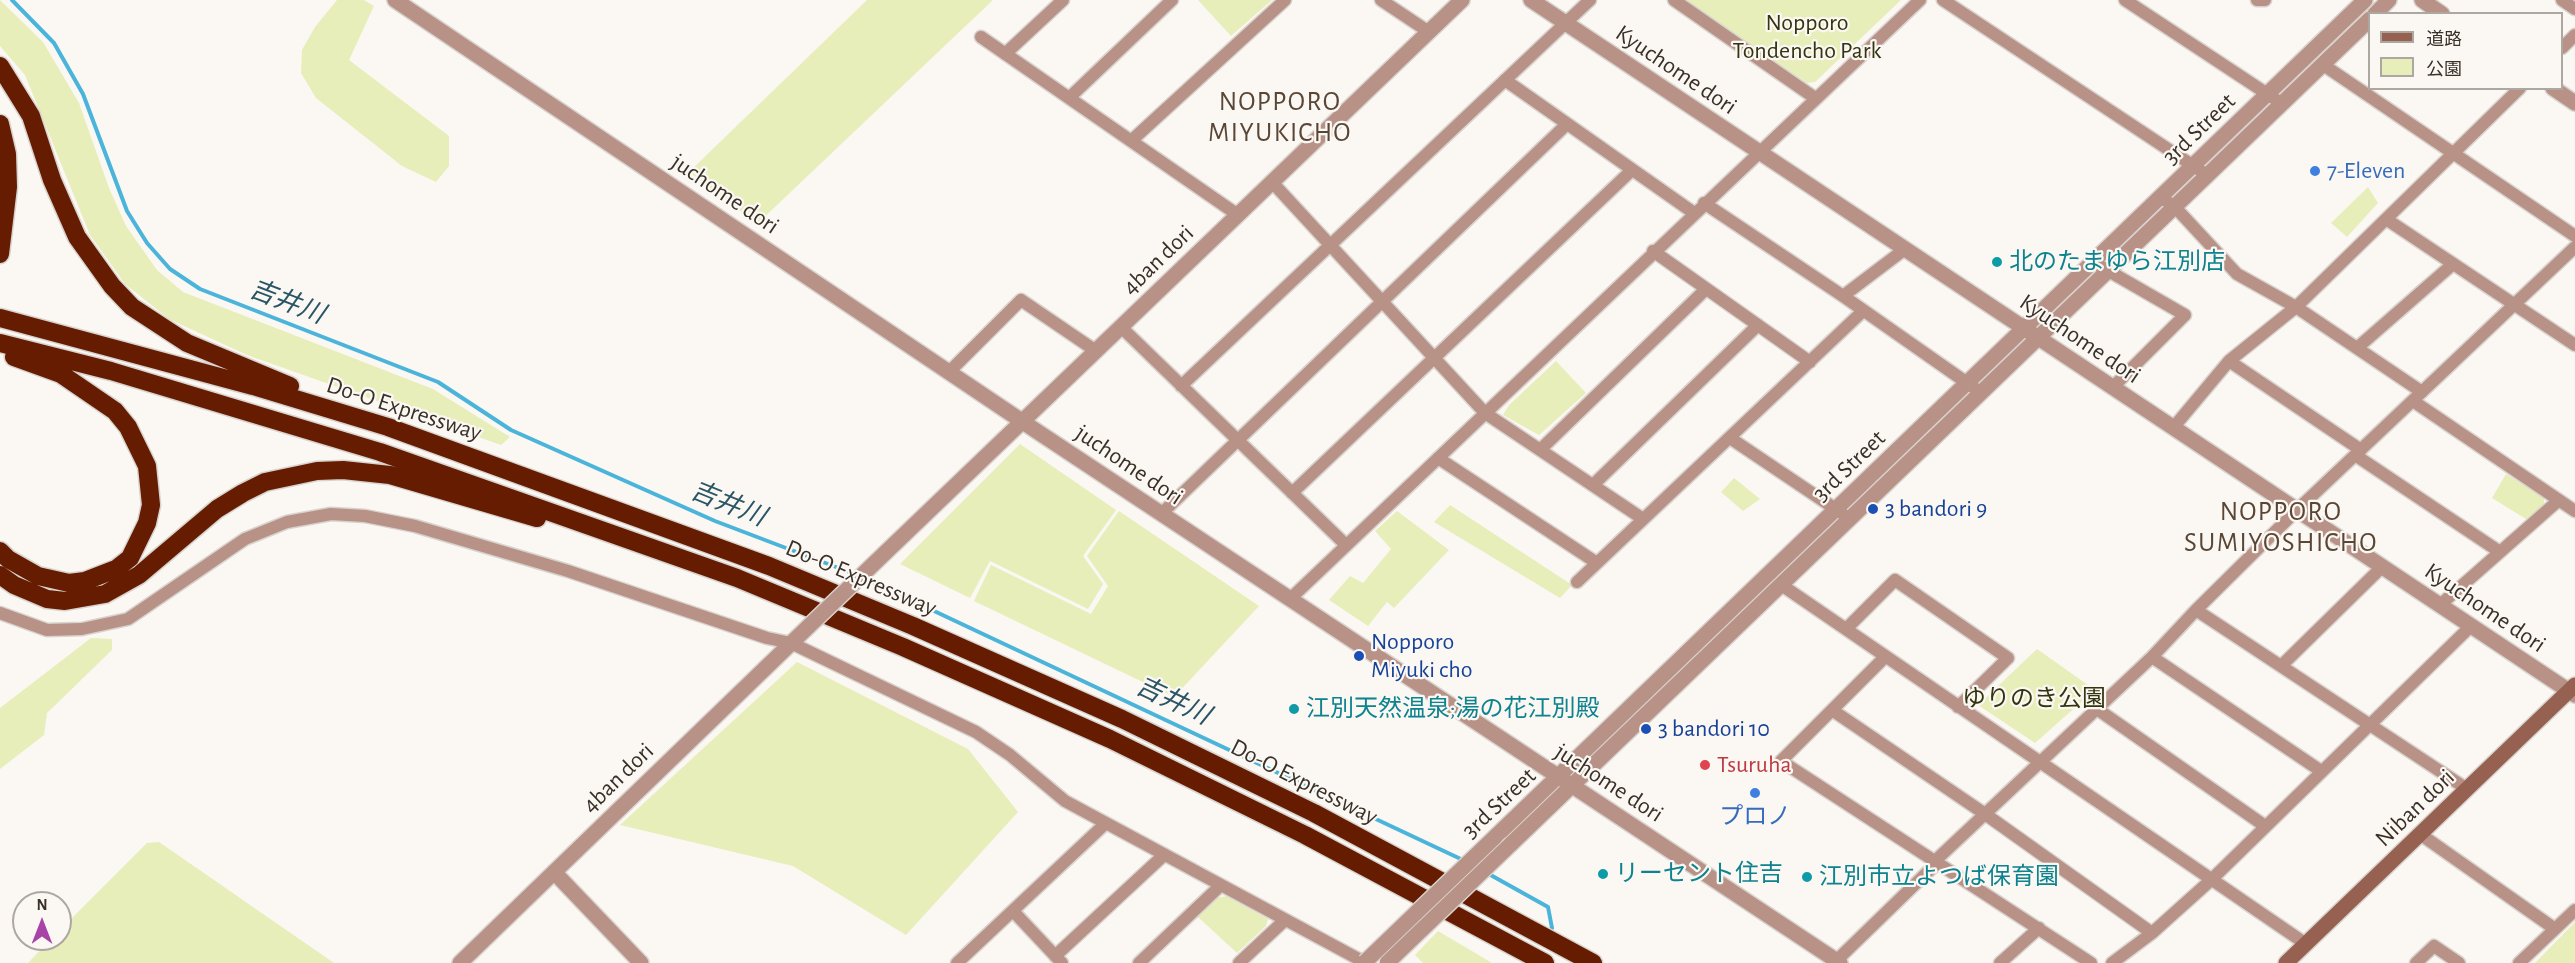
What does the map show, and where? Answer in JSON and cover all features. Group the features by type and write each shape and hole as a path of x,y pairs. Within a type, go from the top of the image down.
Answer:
{"highway":[{"path":"0,66 31,116 52,180 77,237 94,265 132,307 186,343 388,427"},
{"path":"0,124 7,154 8,187 0,254"},
{"name":"Do-O Expressway","path":"0,318 253,386 388,427 759,562 913,626 1122,719 1314,813 1593,963"},
{"name":"Do-O Expressway","path":"0,343 24,355 123,374 380,452 737,578 903,647 1110,739 1305,835 1545,963"},
{"path":"0,352 24,355 61,374 115,411 128,427 147,466 151,505 147,523 130,558 116,568 85,581 69,583 38,576 8,559 0,551"},
{"path":"0,575 14,585 47,599 65,601 105,594 139,575 218,509 243,493 266,482 295,475 343,470 390,475 737,578"}],"main road":[{"name":"Niban dori","path":"2286,963 2573,691"}],"street":[{"name":"juchome dori","path":"395,0 1161,514 1838,962"},
{"path":"1005,54 1063,0"},
{"path":"1069,98 1172,0"},
{"path":"1131,141 1285,0"},
{"path":"1381,0 1429,32"},
{"name":"4ban dori","path":"460,963 1462,0"},
{"name":"Kyuchome dori","path":"1531,0 2382,567 2573,691"},
{"path":"1181,386 1590,0"},
{"path":"1674,0 1815,98"},
{"path":"1290,599 1920,0"},
{"path":"1943,0 2207,175"},
{"path":"2125,0 2281,104"},
{"path":"2257,0 2265,0"},
{"name":"3rd Street","path":"2031,333 2093,262 2365,0"},
{"path":"2377,12 2389,0"},
{"path":"2422,0 2439,12"},
{"path":"2562,0 2575,9"},
{"name":"3rd Street","path":"1387,963 1511,844 1566,781 1843,513 2031,333 2108,269 2368,21"},
{"path":"2563,47 2575,35"},
{"path":"981,37 1238,215"},
{"path":"2322,64 2575,236"},
{"path":"1505,80 1694,213"},
{"path":"2173,428 2229,361 2296,307 2518,90"},
{"path":"2556,90 2575,103"},
{"path":"1161,514 1567,124"},
{"path":"1292,493 1632,170"},
{"path":"1272,182 1485,413 1643,519"},
{"path":"2160,197 2174,206 2237,274 2296,307 2422,392"},
{"path":"1704,203 1843,296 1974,388"},
{"path":"2386,219 2575,345"},
{"path":"1838,962 1985,814 2152,657 2297,510 2575,247"},
{"path":"1843,296 1905,249"},
{"path":"1653,252 1810,362"},
{"path":"2093,262 2186,315 2113,387"},
{"path":"2357,348 2453,264"},
{"path":"1540,450 1706,289"},
{"path":"950,372 1021,300 1096,351"},
{"path":"1577,582 1863,312"},
{"path":"1593,485 1758,326"},
{"path":"1120,327 1346,545"},
{"path":"2229,361 2500,552"},
{"path":"2413,401 2575,511"},
{"path":"1730,438 1843,513"},
{"path":"1438,458 1597,563"},
{"path":"2440,605 2559,500"},
{"name":"3rd Street","path":"1365,963 1495,837 1566,781 1780,584 1843,513"},
{"path":"0,613 47,630 82,629 128,620 245,539 287,522 331,514 365,516 415,526 568,571 767,638 791,643 976,732 1010,755 1065,801 1365,963"},
{"path":"2280,666 2382,567"},
{"path":"1846,629 1895,580 2008,658 1958,707"},
{"path":"1780,584 2306,944"},
{"path":"2196,610 2467,789"},
{"path":"2112,963 2152,933 2211,879 2471,626"},
{"path":"1885,657 1781,761 2091,963"},
{"path":"2152,657 2321,771"},
{"path":"2097,709 2265,826"},
{"path":"1832,710 1985,814 2152,933"},
{"path":"961,962 1013,910 1106,824"},
{"path":"2420,834 2555,929"},
{"path":"1013,910 1059,959 1164,855"},
{"path":"554,872 641,963"},
{"path":"1139,963 1220,886"},
{"path":"2519,963 2575,910"},
{"path":"1239,963 1285,920"},
{"path":"2000,963 2039,928"},
{"path":"2416,963 2434,946 2459,963"}],"green space":[{"path":"0,0 43,42 79,103 109,188 126,226 157,270 183,292 433,389 510,437 501,445 247,355 169,319 125,284 90,235 25,75 0,46"},
{"path":"337,0 364,0 374,6 349,60 449,136 449,166 436,182 402,166 316,98 301,73 302,50 315,27"},
{"path":"867,0 993,0 757,224 689,172"},
{"path":"1198,0 1272,0 1231,36"},
{"name":"Nopporo Tondencho Park","path":"1684,0 1901,0 1815,82 1807,83"},
{"path":"2368,187 2378,203 2347,237 2331,223"},
{"path":"1556,361 1586,393 1539,435 1503,415 1509,405"},
{"path":"1020,444 1116,510 1083,556 1103,584 1088,609 990,561 970,598 900,564"},
{"path":"2506,474 2544,498 2544,505 2526,519 2492,498"},
{"path":"1734,478 1760,499 1743,511 1721,492"},
{"path":"1450,505 1572,585 1560,598 1434,522"},
{"path":"1119,511 1259,606 1174,697 974,601 991,565 1091,614 1108,586 1087,556"},
{"path":"1397,511 1449,550 1394,608 1387,602 1368,626 1329,600 1350,576 1363,583 1391,549 1375,531"},
{"path":"91,638 112,639 112,650 47,713 44,735 0,769 0,708"},
{"name":"ゆりのき公園","path":"2037,649 2095,690 2035,743 1978,705"},
{"path":"797,662 968,749 1018,812 906,935 793,866 620,825"},
{"path":"159,842 334,963 28,963 40,951 72,951 72,918 147,843"},
{"path":"1226,896 1268,919 1266,926 1237,953 1198,917 1218,898"},
{"path":"2575,922 2575,963 2535,963"},
{"path":"1438,931 1492,963 1423,963 1415,955"}],"waterway":[{"name":"吉井川","path":"12,0 54,43 83,94 127,211 147,243 170,269 200,289 438,382 511,430 715,521 857,575"},
{"name":"吉井川","path":"864,578 1465,861"},
{"name":"吉井川","path":"1487,873 1548,907 1552,928"}],"place":[{"name":"7-Eleven","path":"2315,171"},
{"name":"北のたまゆら江別店","path":"1997,262"},
{"name":"3 bandori 9","path":"1873,509"},
{"name":"Nopporo Miyuki cho","path":"1359,656"},
{"name":"江別天然温泉;湯の花江別殿","path":"1294,709"},
{"name":"3 bandori 10","path":"1646,729"},
{"name":"Tsuruha","path":"1705,765"},
{"name":"プロノ","path":"1755,793"},
{"name":"リーセント住吉","path":"1603,874"},
{"name":"江別市立よつば保育園","path":"1807,877"}],"district":[{"name":"NOPPORO MIYUKICHO","path":"1280,118"},
{"name":"NOPPORO SUMIYOSHICHO","path":"2281,528"}]}
